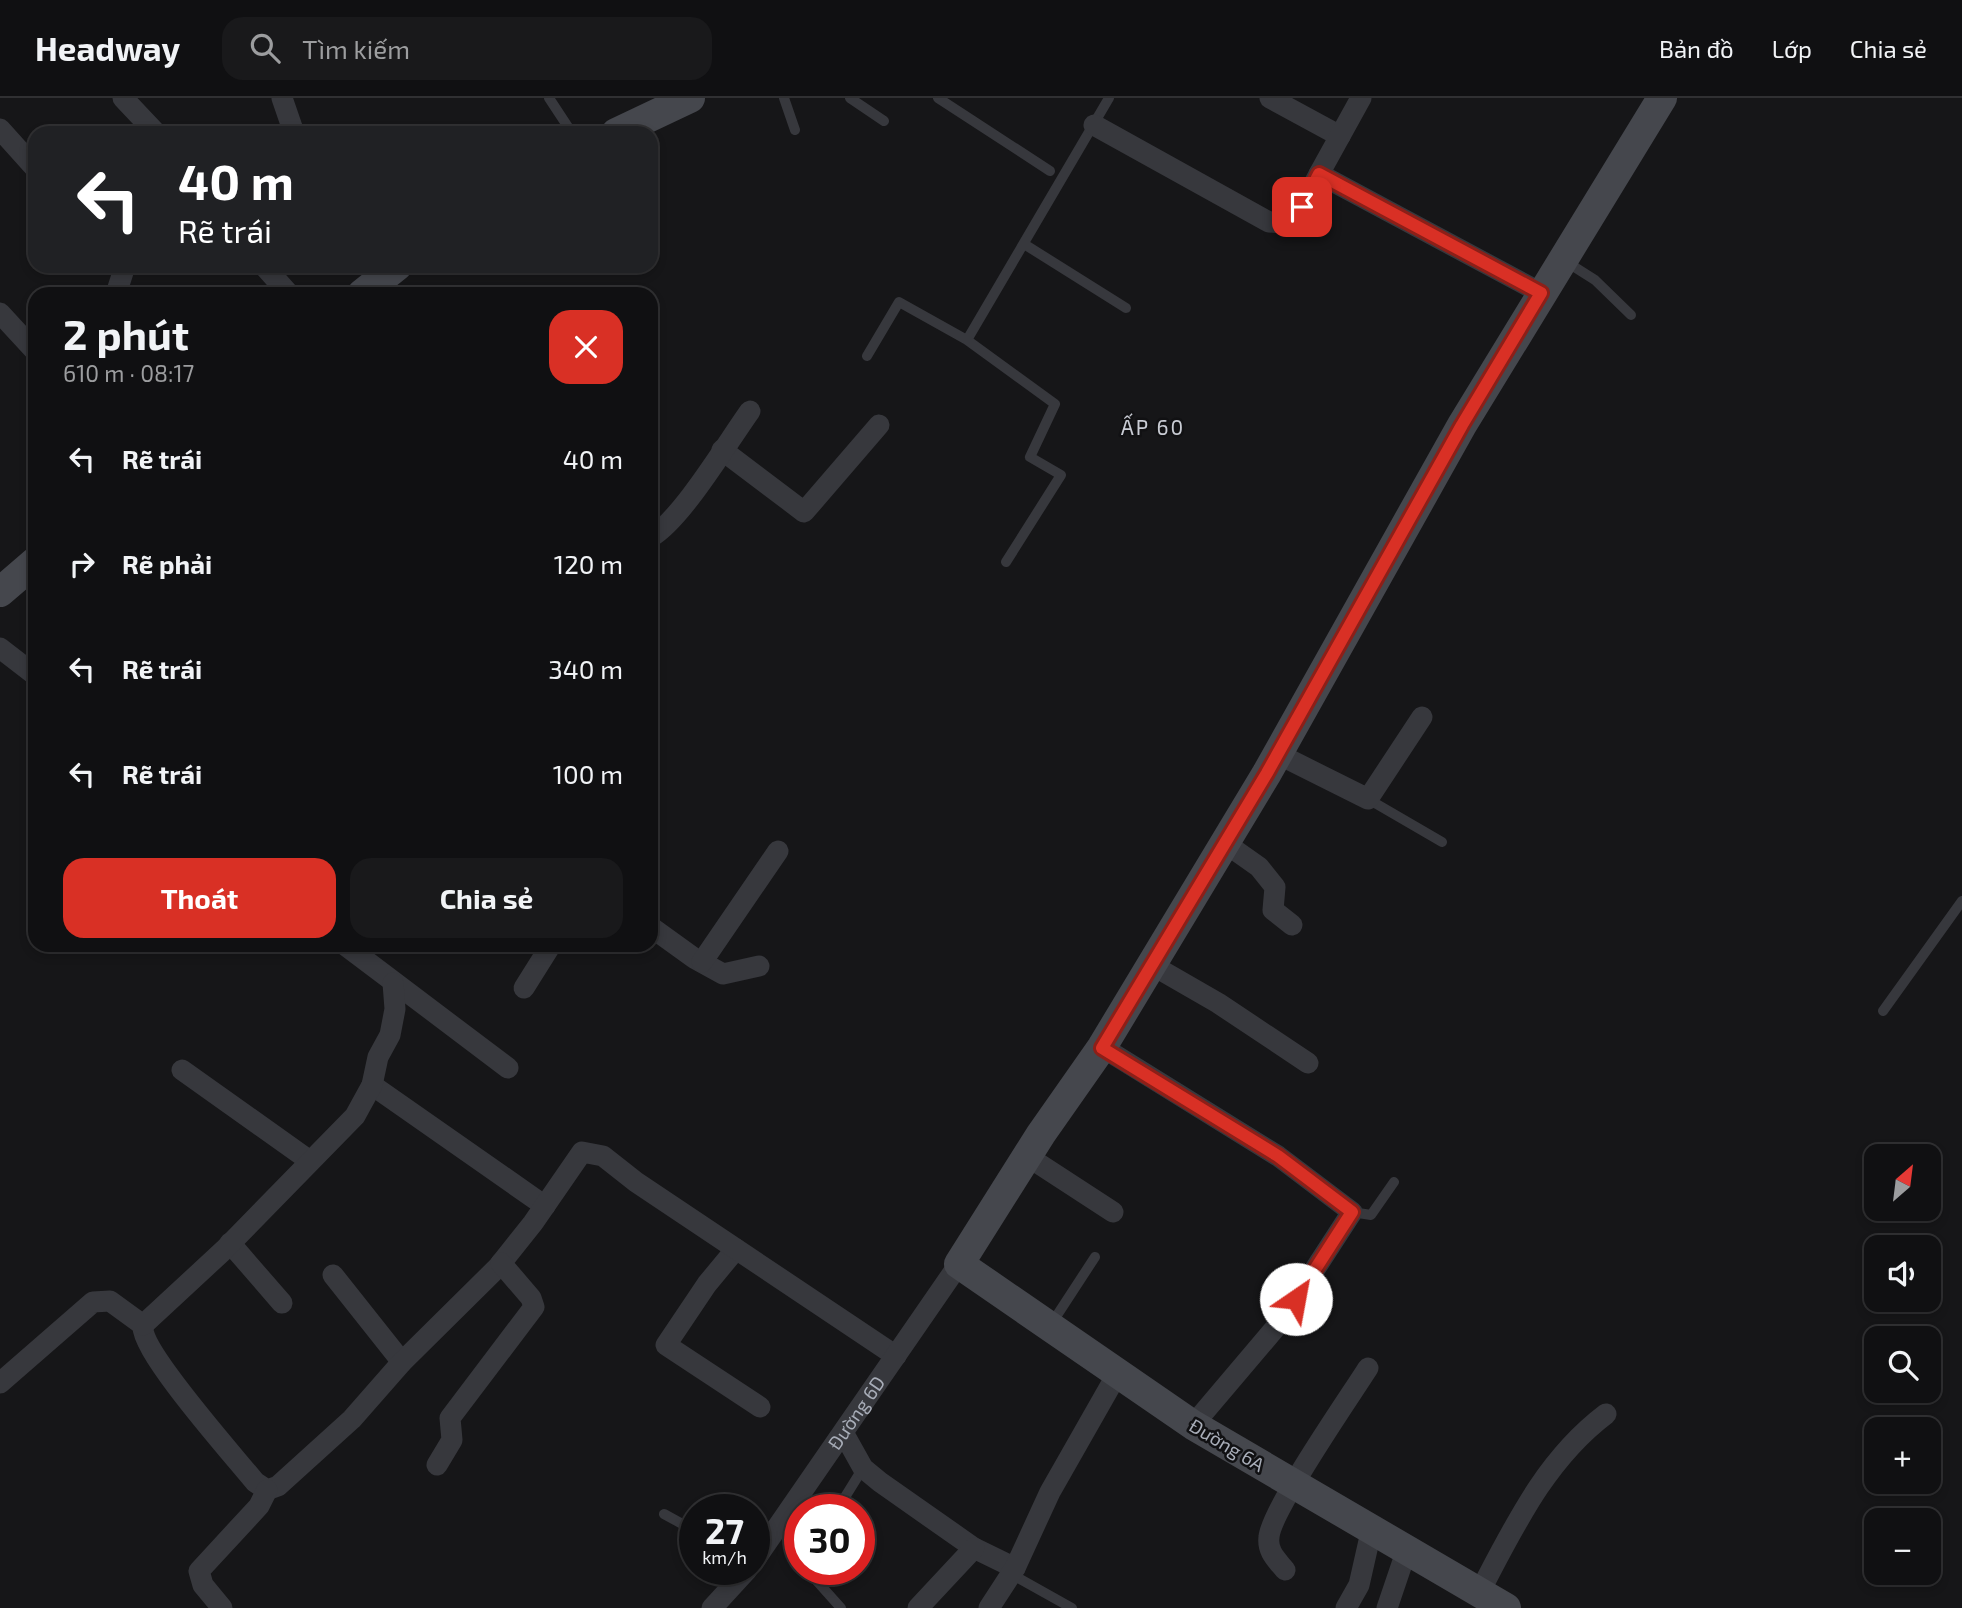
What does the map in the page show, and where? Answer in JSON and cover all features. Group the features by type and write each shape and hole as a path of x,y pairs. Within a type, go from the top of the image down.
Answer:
{"street":[{"path":"123,98 149,126"},
{"path":"282,98 292,126"},
{"path":"631,126 690,98"},
{"path":"1270,98 1340,136"},
{"path":"1094,125 1269,222 1293,224 1361,98"},
{"path":"958,1264 1027,1156 1102,1048 1152,965 1278,754 1462,425 1659,99"},
{"path":"0,130 28,160"},
{"path":"1319,174 1541,293"},
{"path":"270,273 283,287"},
{"path":"366,282 383,273"},
{"path":"0,313 28,343"},
{"path":"658,533 690,495 750,411"},
{"path":"722,450 804,512 878,425"},
{"path":"0,592 28,568"},
{"path":"0,648 28,670"},
{"path":"1278,754 1368,799 1422,717"},
{"path":"1225,843 1259,867 1275,887 1273,910 1292,925"},
{"path":"702,962 778,851"},
{"path":"658,932 723,974 759,966"},
{"path":"354,952 508,1068"},
{"path":"524,988 547,952"},
{"path":"1152,965 1218,1003 1308,1063"},
{"path":"143,1325 230,1244 355,1116 372,1085 378,1057 390,1035 395,1009 393,982"},
{"path":"1102,1048 1278,1156 1352,1212 1282,1320 1193,1425"},
{"path":"182,1070 310,1161"},
{"path":"372,1085 545,1206"},
{"path":"222,1608 203,1584 199,1571 259,1506 267,1490 278,1486 352,1419 402,1362 441,1326 501,1263 582,1152 604,1156 636,1182 896,1356"},
{"path":"1027,1156 1113,1212"},
{"path":"230,1244 282,1303"},
{"path":"736,1249 707,1284 666,1345 760,1407"},
{"path":"437,1465 452,1440 451,1416 534,1307 531,1298 501,1263"},
{"name":"Đường 6A","path":"958,1264 1116,1376 1193,1425 1371,1532 1506,1608"},
{"name":"Đường 6D","path":"770,1538 958,1264"},
{"path":"333,1275 402,1362"},
{"path":"0,1383 93,1302 110,1301 143,1325 147,1345 164,1369 255,1482 267,1490"},
{"path":"1285,1570 1270,1552 1268,1536 1294,1486 1368,1368"},
{"path":"989,1608 1013,1571 1050,1492 1116,1376"},
{"path":"1479,1593 1544,1477 1581,1433 1606,1414"},
{"path":"844,1434 863,1468 974,1548 1013,1571"},
{"path":"1346,1608 1359,1585 1371,1532"},
{"path":"918,1608 974,1548"},
{"path":"1387,1608 1406,1552"},
{"path":"712,1608 733,1585"}],"lane":[{"path":"549,98 567,126"},
{"path":"784,98 795,130"},
{"path":"850,98 884,121"},
{"path":"938,98 1050,171"},
{"path":"967,340 1109,98"},
{"path":"1024,244 1126,307"},
{"path":"1563,260 1595,280 1631,315"},
{"path":"867,356 899,302 967,340 1055,404 1030,457 1062,475 1006,562"},
{"path":"1368,799 1442,842"},
{"path":"1883,1011 1962,901"},
{"path":"1352,1212 1371,1215 1394,1182"},
{"path":"1048,1328 1095,1256"},
{"path":"847,1494 863,1468"},
{"path":"664,1514 679,1522"},
{"path":"1013,1571 1072,1608"},
{"path":"820,1585 841,1608"}],"district":[{"name":"ẤP 60","path":"1153,428"}],"route":[{"path":"1296,1299 1352,1212 1278,1156 1102,1048 1267,773 1462,425 1541,293 1319,174 1302,207"}]}
